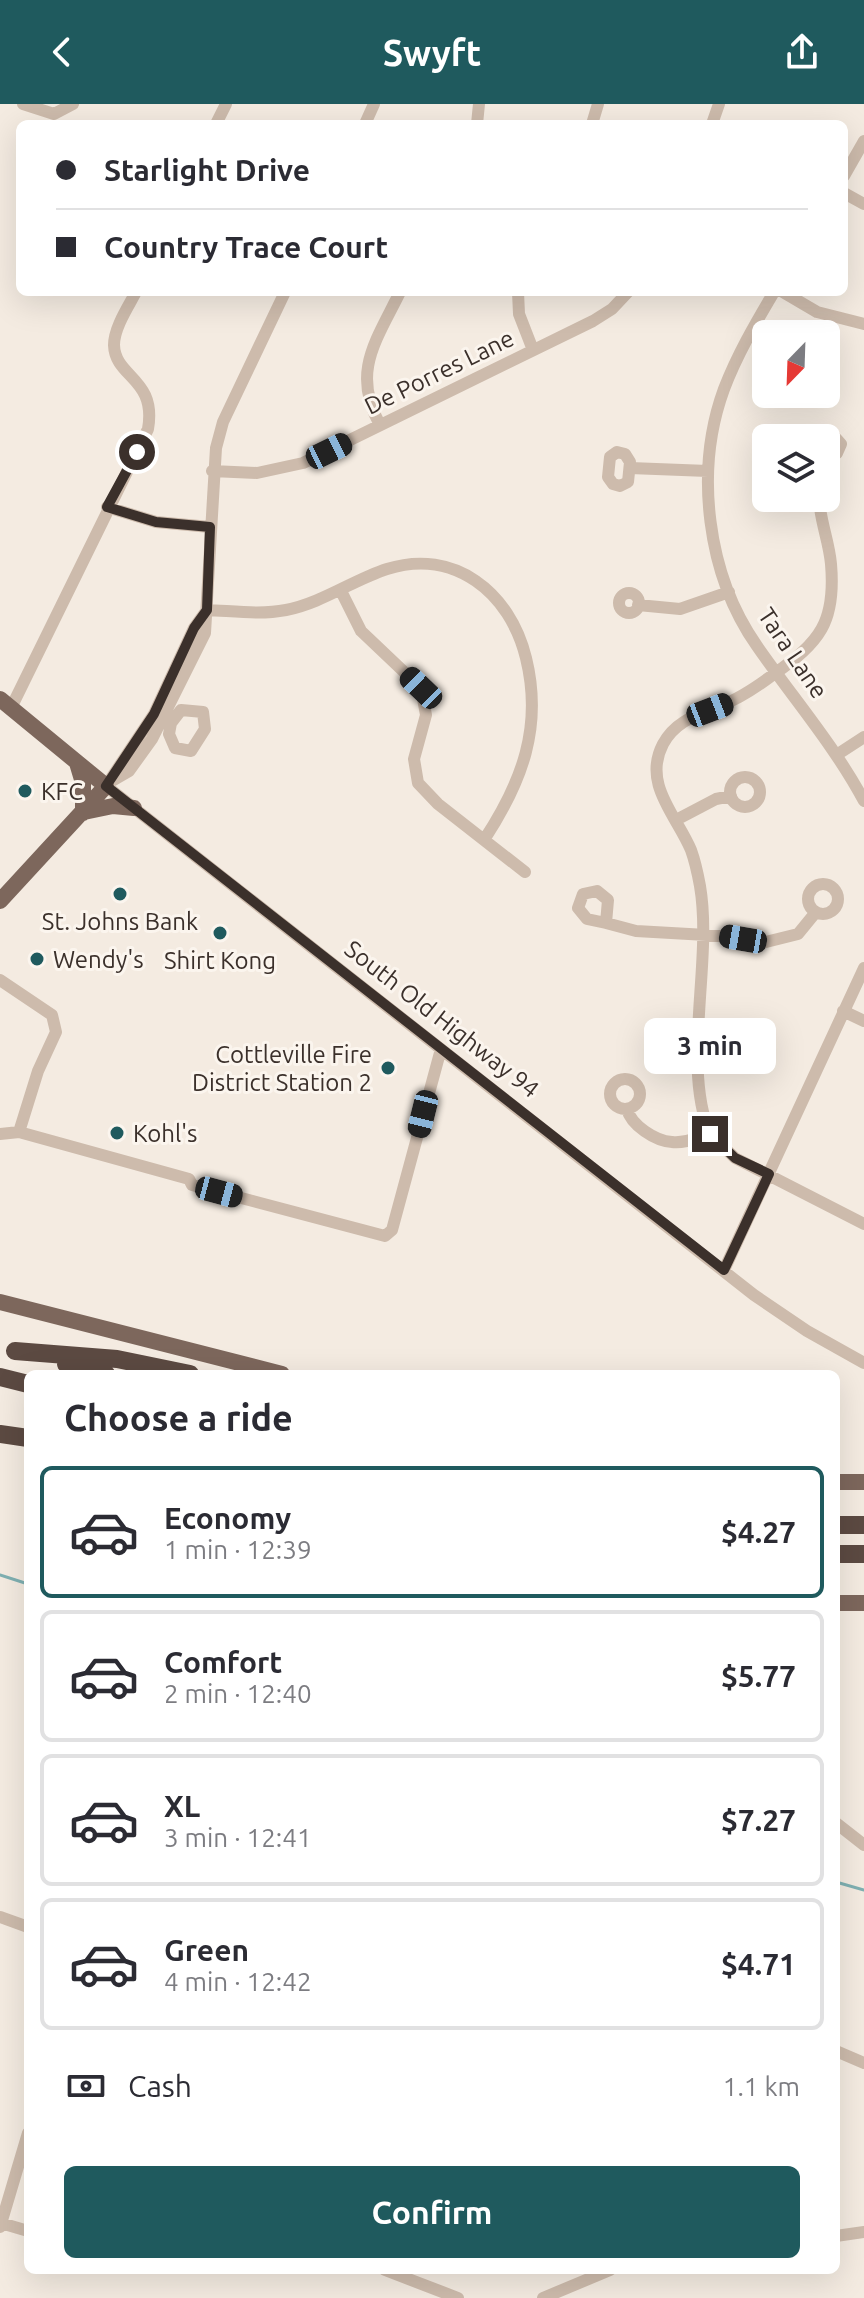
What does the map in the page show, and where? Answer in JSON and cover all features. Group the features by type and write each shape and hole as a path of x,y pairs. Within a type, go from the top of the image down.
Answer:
{"highway":[{"path":"7,1349 90,1370"},
{"path":"7,1349 117,1359 171,1370"},
{"path":"0,1377 24,1383"},
{"path":"0,1435 24,1440"},
{"path":"840,1525 864,1525"},
{"path":"840,1554 864,1554"}],"main road":[{"name":"South Old Highway 94","path":"6,704 76,762 108,784"},
{"path":"76,762 83,783 83,813"},
{"path":"0,901 108,784"},
{"path":"83,813 113,806 134,808"},
{"path":"0,1302 266,1370"},
{"path":"840,1482 864,1482"},
{"path":"840,1603 864,1603"}],"street":[{"path":"23,104 54,114 73,104"},
{"path":"848,169 864,141"},
{"path":"6,704 143,441 150,415 146,392 118,358 114,342 134,296"},
{"path":"108,784 163,718 207,610 212,471 223,422 283,296"},
{"path":"380,425 366,392 365,372 398,296"},
{"path":"518,296 519,314 533,350"},
{"name":"De Porres Lane","path":"212,471 257,473 303,463 593,321 612,309 624,296"},
{"name":"Tara Lane","path":"772,296 723,391 708,471 712,530 729,592 755,643 838,754 864,801"},
{"path":"790,296 817,312 864,324"},
{"path":"630,468 708,471"},
{"path":"107,507 156,522 210,527"},
{"path":"822,512 831,562 827,621 815,641 777,672 731,701 687,718 673,729 657,761 656,779 663,800 691,852 700,886 699,1100 710,1134 735,1158 864,1224"},
{"path":"207,610 279,611 341,591 402,565 444,564 473,576 493,594 508,614 527,659 533,722 516,786 484,840"},
{"path":"341,591 361,631 421,688 426,715 414,759 418,783 438,804 525,872"},
{"path":"638,605 680,609 729,592"},
{"path":"838,754 864,737"},
{"name":"South Old Highway 94","path":"108,784 134,808 724,1270 798,1325 864,1363"},
{"path":"676,820 716,799 731,796"},
{"path":"606,923 636,931 702,934 762,943 781,941 798,934 816,912"},
{"path":"724,1270 864,968"},
{"path":"0,980 52,1015 56,1032 38,1071 19,1132"},
{"path":"843,1011 864,1021"},
{"path":"0,1134 19,1132 189,1179 192,1185 385,1236 392,1230 441,1049"},
{"path":"627,1109 629,1117 651,1135 672,1143 710,1134"},
{"path":"840,1826 864,1845"},
{"path":"0,1917 24,1926"},
{"path":"840,2053 864,2063"},
{"path":"24,2147 1,2225 24,2230"},
{"path":"840,2235 864,2232"},
{"path":"395,2274 458,2298"},
{"path":"543,2298 600,2274"}],"waterway":[{"path":"0,1575 24,1583"},
{"path":"840,1883 864,1890"}],"place":[{"name":"KFC","path":"25,791"},
{"name":"St. Johns Bank","path":"120,894"},
{"name":"Shirt Kong","path":"220,933"},
{"name":"Wendy's","path":"37,959"},
{"name":"Cottleville Fire District Station 2","path":"388,1068"},
{"name":"Kohl's","path":"117,1133"}],"route":[{"path":"137,452 107,507 156,522 183,527 210,527 210,583 207,610 194,628 154,714 106,786 724,1270 769,1174 728,1154 710,1134"}]}
